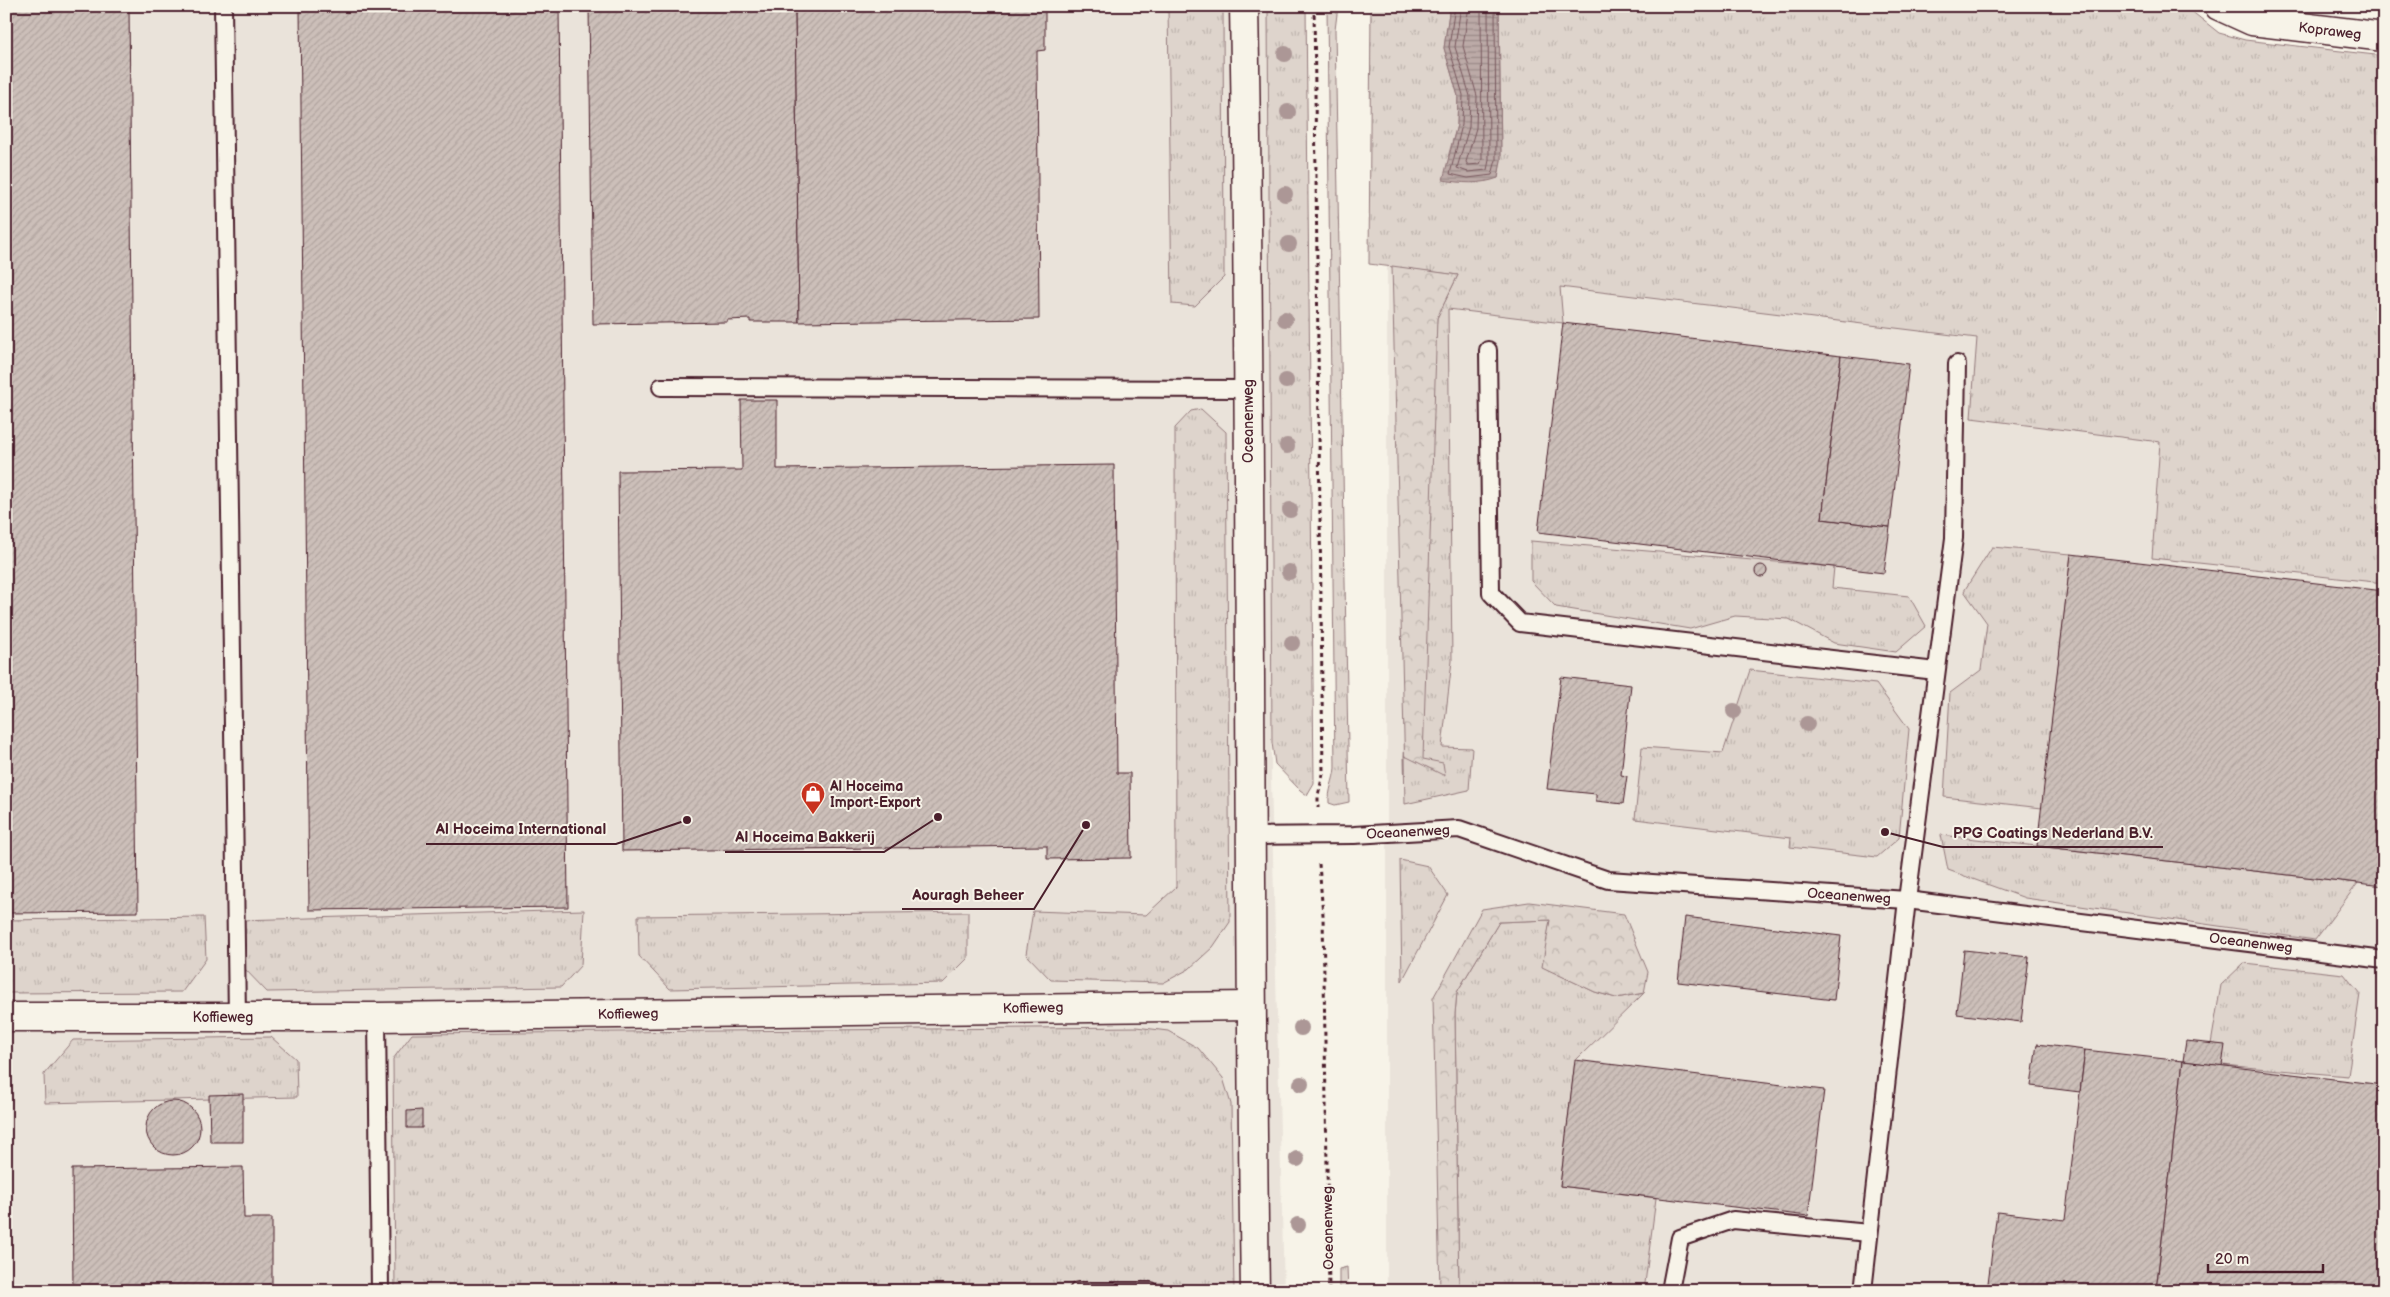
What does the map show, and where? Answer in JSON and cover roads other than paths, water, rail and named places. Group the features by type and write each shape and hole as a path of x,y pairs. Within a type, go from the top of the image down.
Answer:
{"street":[{"name":"Oceanenweg","path":"1244,6 1248,388 1250,1006 1255,1291"},
{"name":"Kopraweg","path":"2220,6 2252,21 2384,37"},
{"name":"Koffieweg","path":"6,1017 377,1017 1250,1006"}],"lane":[{"path":"223,6 237,1017"},
{"path":"1488,350 1491,593 1520,623 1936,671"},
{"path":"1862,1291 1908,900 1954,538 1957,364"},
{"path":"661,387 1248,388"},
{"name":"Oceanenweg","path":"1250,836 1459,829 1608,880 1908,900 2384,960"},
{"path":"377,1017 380,1291"},
{"path":"1670,1291 1680,1238 1733,1220 1869,1233"},
{"path":"1078,1291 1151,1291"}],"water":[{"path":"1450,6 1499,6 1501,160 1498,178 1484,182 1470,183 1443,180 1457,125 1458,96 1444,48"}],"place":[{"name":"Al Hoceima Import-Export","path":"813,815"},
{"name":"Al Hoceima Bakkerij","path":"938,817"},
{"name":"Al Hoceima International","path":"687,820"},
{"name":"Aouragh Beheer","path":"1086,825"},
{"name":"PPG Coatings Nederland B.V.","path":"1885,832"}]}
